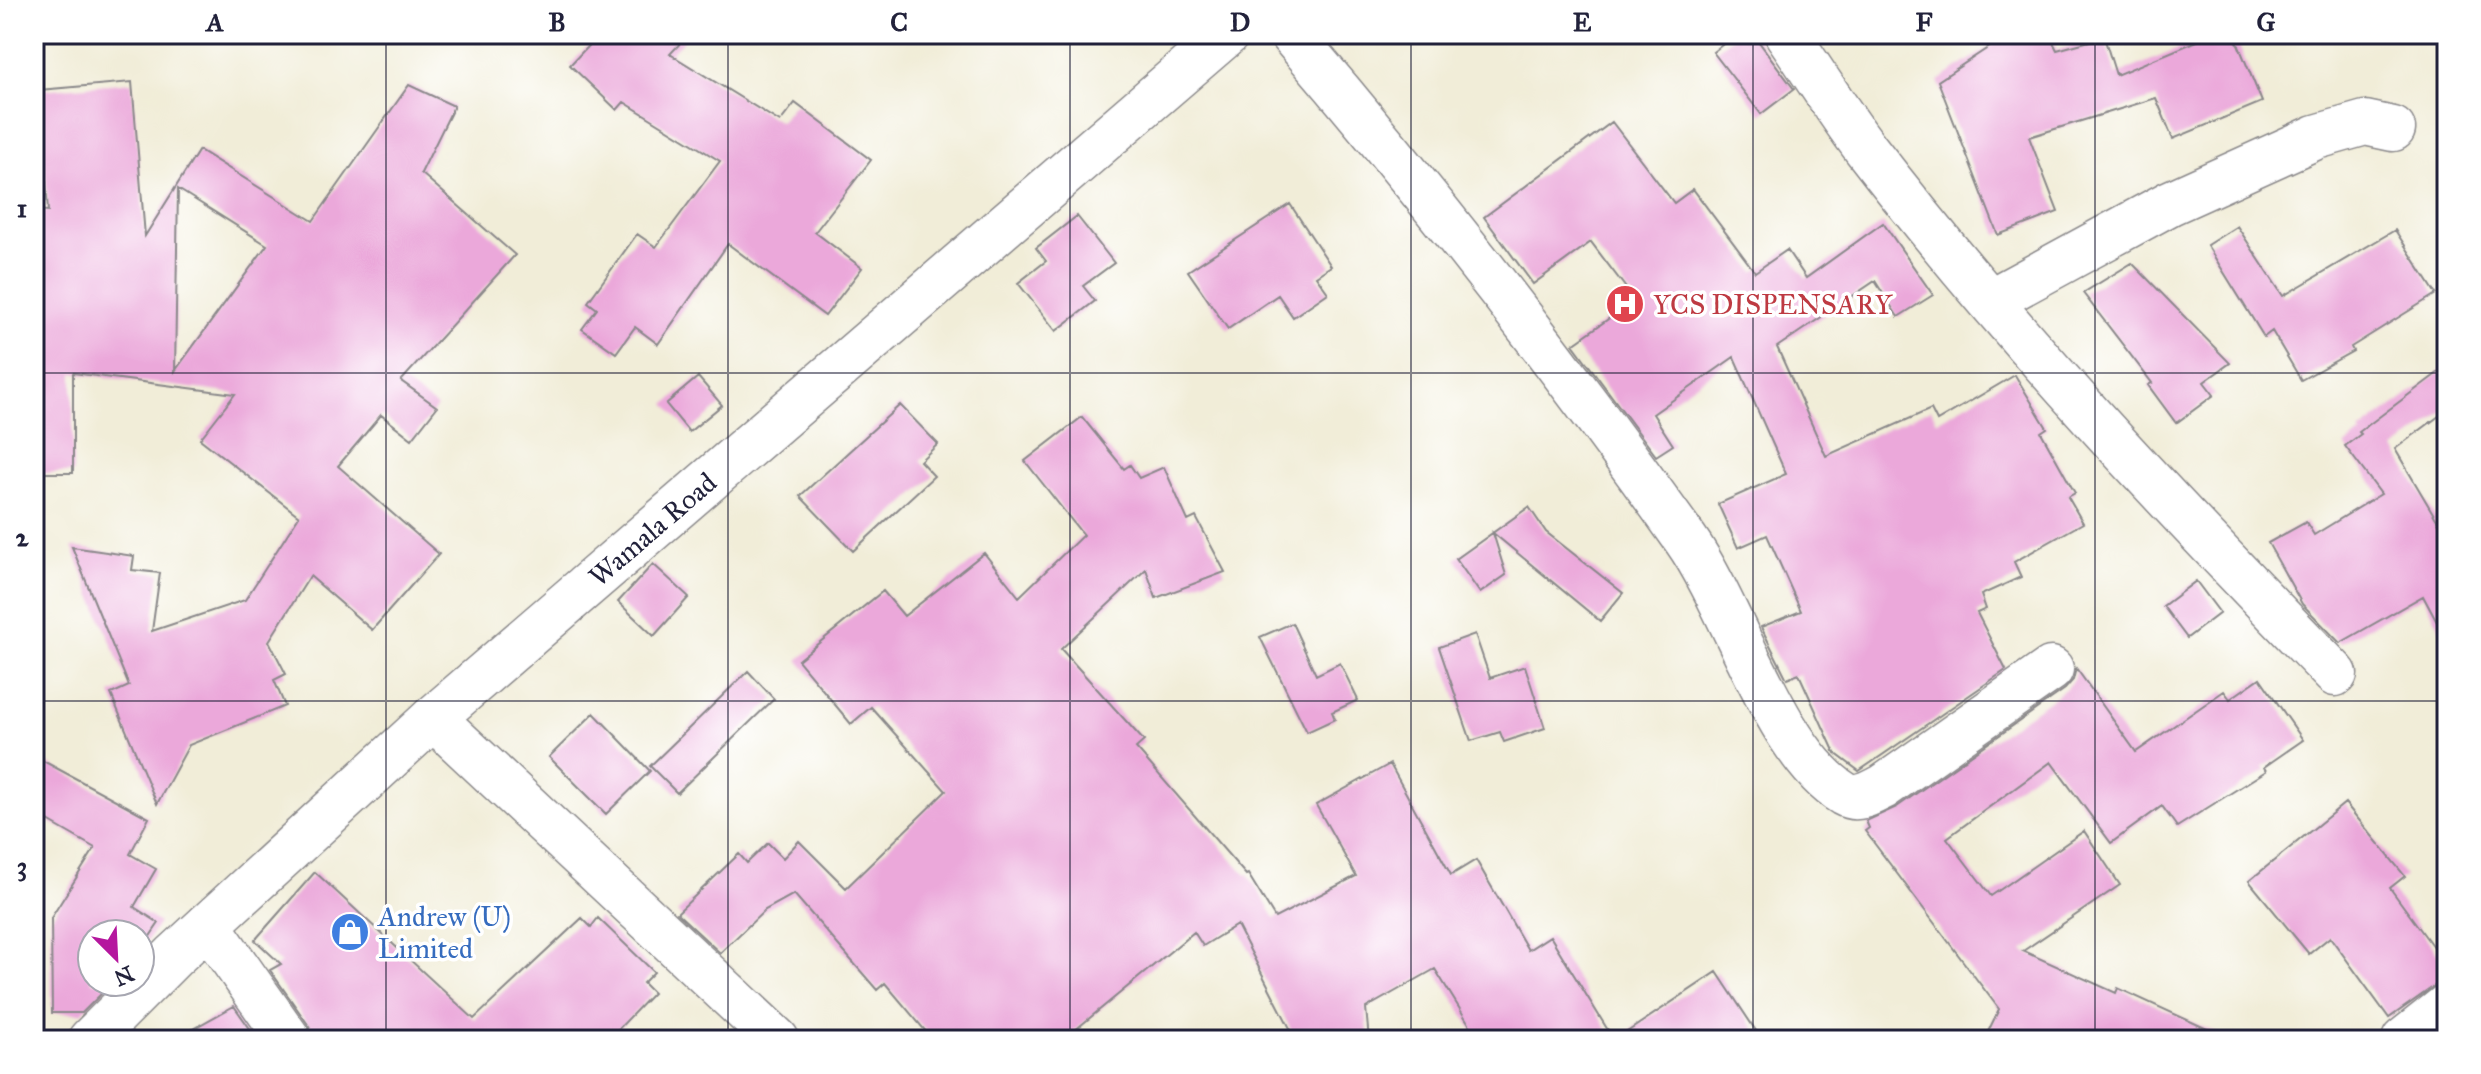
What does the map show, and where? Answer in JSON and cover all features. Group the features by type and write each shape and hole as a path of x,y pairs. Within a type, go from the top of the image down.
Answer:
{"street":[{"name":"Wamala Road","path":"90,1040 208,925 433,718 1227,34"},
{"path":"1291,34 1379,136 1688,543 1734,625 1781,722 1837,790 1850,798 1863,797 1883,787 2051,669"},
{"path":"1787,34 1866,148 1992,300 2109,436 2335,674"},
{"path":"1992,300 2170,203 2316,137 2365,123 2393,129"},
{"path":"433,718 777,1040"},
{"path":"208,925 289,1040"},
{"path":"2404,1040 2447,1006"}],"building":[{"path":"599,34 689,34 670,54 780,122 795,103 871,160 815,232 862,268 825,316 728,244 658,344 635,327 616,353 582,329 597,309 588,302 637,234 656,247 720,161 624,102 617,110 570,65"},
{"path":"1736,34 1753,34 1794,89 1761,114 1713,52"},
{"path":"2009,34 2049,34 2057,50 2104,37 2116,75 2214,34 2234,34 2262,102 2173,139 2156,98 2029,137 2058,212 1998,235 1938,81"},
{"path":"132,82 145,236 199,150 313,221 409,85 454,106 421,173 515,255 401,381 437,407 412,439 381,415 338,466 439,554 372,630 310,576 269,641 286,674 274,680 285,706 189,745 157,804 111,694 129,686 72,547 134,556 132,570 160,573 152,631 245,600 299,516 200,439 235,394 73,373 73,473 34,473 34,210 48,211 39,90","holes":["178,189 267,245 175,371"]},
{"path":"1612,122 1674,203 1693,189 1755,272 1787,250 1806,278 1883,223 1933,295 1898,317 1875,281 1777,347 1826,456 1931,409 1937,421 2015,375 2047,428 2041,432 2075,493 2068,497 2083,523 2014,562 2021,577 1981,595 1986,609 1977,613 2006,670 1859,771 1835,753 1799,674 1787,679 1761,627 1801,611 1767,535 1738,548 1718,504 1786,474 1734,357 1653,414 1673,445 1656,456 1573,344 1635,300 1591,242 1533,284 1484,217"},
{"path":"1290,204 1331,266 1316,276 1328,293 1293,317 1278,295 1228,329 1188,271"},
{"path":"1077,216 1114,263 1083,286 1095,301 1056,331 1018,283 1046,261 1036,248"},
{"path":"2237,226 2283,296 2395,230 2436,294 2351,347 2353,351 2301,380 2272,331 2264,337 2207,245"},
{"path":"2132,263 2230,363 2204,382 2214,395 2176,423 2148,385 2152,383 2083,293"},
{"path":"2447,366 2447,410 2395,449 2447,537 2447,641 2423,596 2340,643 2302,604 2268,543 2306,522 2314,535 2381,494 2345,446"},
{"path":"698,377 722,405 689,432 666,404"},
{"path":"900,405 938,444 920,461 934,476 853,551 800,496"},
{"path":"1082,417 1124,469 1130,465 1139,478 1164,467 1188,521 1196,517 1225,572 1156,598 1146,569 1061,649 1144,741 1136,748 1248,874 1275,918 1356,876 1316,805 1390,764 1451,875 1476,860 1528,950 1550,936 1614,1040 1479,1040 1435,969 1366,1008 1369,1040 1296,1040 1237,925 1203,946 1194,932 1063,1040 933,1040 885,983 877,990 794,894 765,910 720,953 677,913 739,854 747,863 768,843 783,858 799,841 846,888 946,791 871,707 851,724 798,660 883,591 904,616 984,553 1019,597 1083,535 1025,461"},
{"path":"1529,507 1546,532 1623,593 1600,621 1493,533 1506,575 1480,593 1456,559"},
{"path":"653,564 689,597 654,636 618,602"},
{"path":"2196,581 2220,613 2187,638 2163,606"},
{"path":"1292,623 1316,675 1340,663 1358,700 1332,712 1335,719 1307,732 1260,637"},
{"path":"1475,634 1490,678 1525,666 1545,728 1504,742 1500,732 1471,741 1439,647"},
{"path":"2076,668 2136,752 2224,691 2230,699 2260,678 2303,740 2264,767 2266,771 2177,827 2162,806 2111,843 2051,762 1947,838 1991,896 2084,831 2120,885 2023,951 2116,993 2118,988 2231,1040 1984,1040 1999,1009 1865,831 1869,828 1866,821 1897,807 2065,689 2073,680"},
{"path":"748,671 774,699 677,793 650,766"},
{"path":"594,713 650,771 606,814 549,757"},
{"path":"34,756 149,818 130,854 156,869 134,907 151,918 76,918 76,998 97,998 82,1013 52,1013 51,918 95,848 34,813"},
{"path":"2345,803 2405,876 2390,888 2447,966 2447,977 2389,1018 2330,937 2309,954 2249,881"},
{"path":"315,872 474,1019 582,918 591,927 598,918 654,972 643,983 653,993 608,1040 314,1040 309,1026 270,970 281,964 255,940"},
{"path":"1717,972 1762,1040 1615,1040"},
{"path":"234,1006 258,1040 173,1040"}],"place":[{"name":"YCS DISPENSARY","path":"1625,304"},
{"name":"Andrew (U) Limited","path":"350,932"}]}
